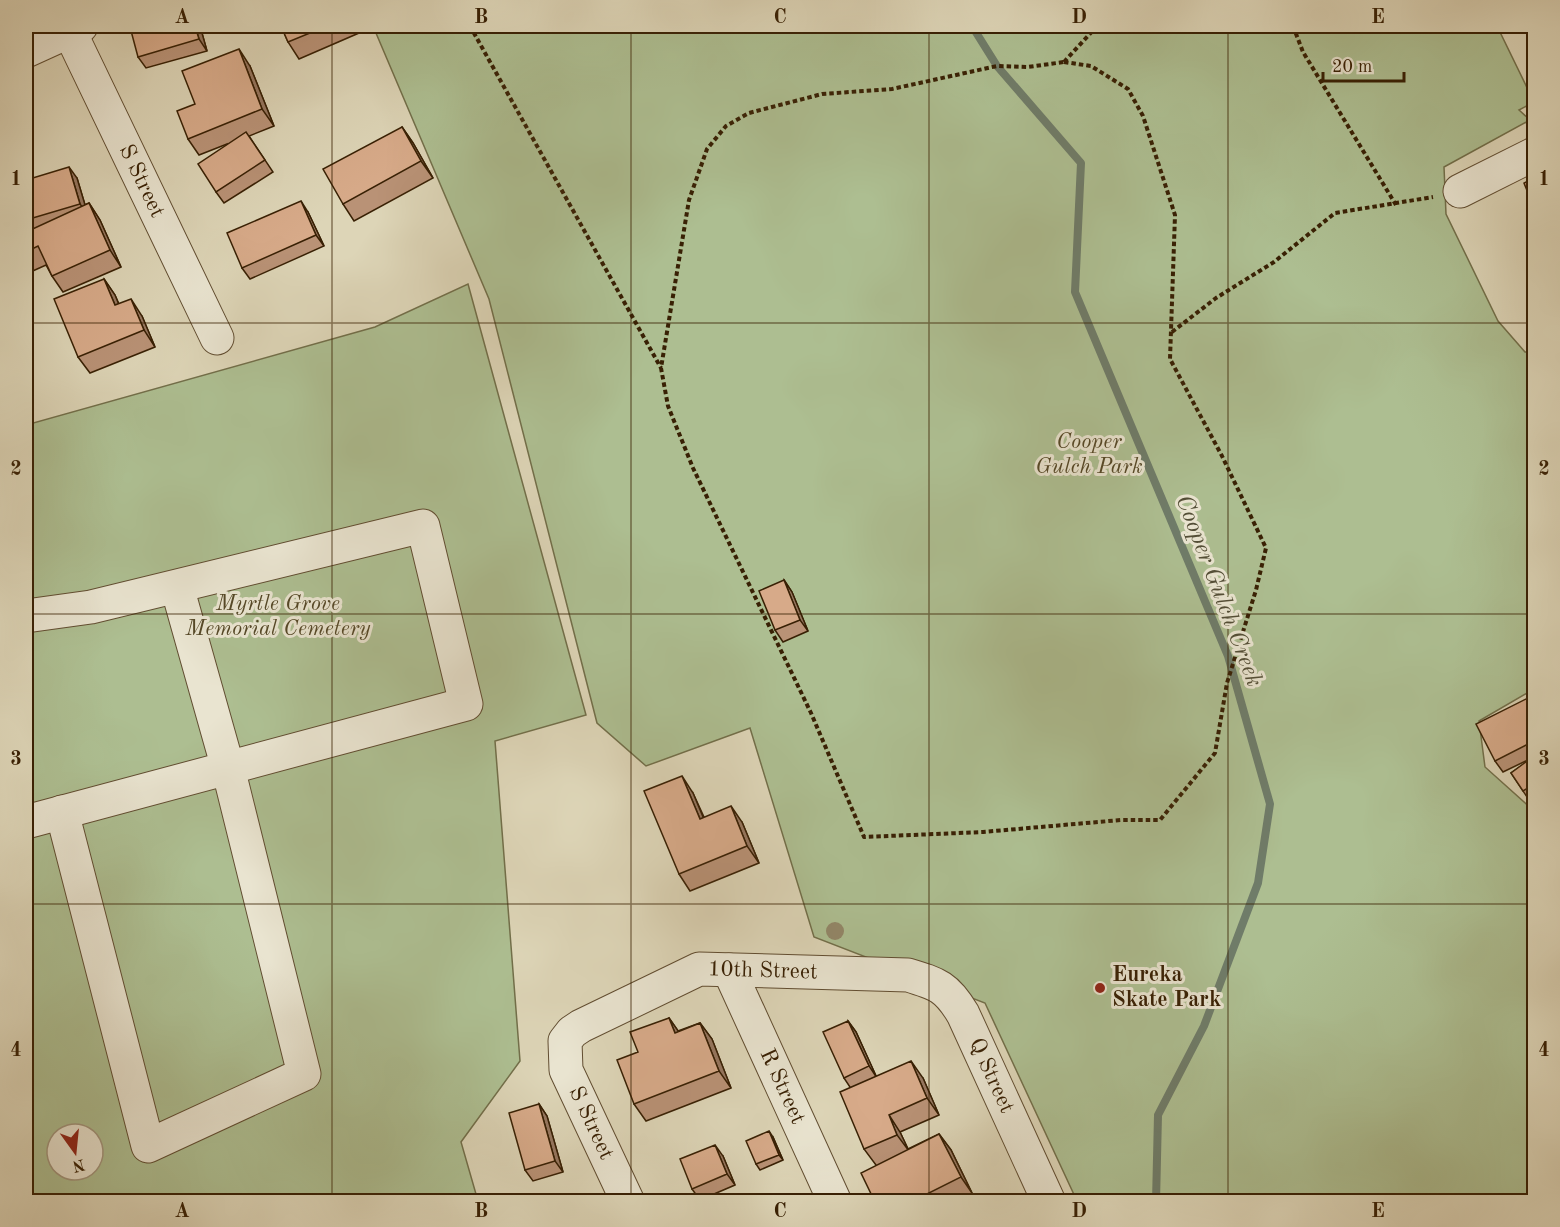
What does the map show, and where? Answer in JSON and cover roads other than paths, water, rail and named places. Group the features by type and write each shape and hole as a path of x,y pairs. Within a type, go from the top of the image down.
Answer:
{"street":[{"path":"26,51 72,27"},
{"name":"S Street","path":"72,27 217,338"},
{"path":"1460,190 1534,154"},
{"path":"26,615 91,607 423,526 466,704 26,822"},
{"path":"62,812 148,1146 303,1074 228,768 177,587"},
{"name":"10th Street","path":"565,1041 581,1026 699,969 908,975"},
{"name":"R Street","path":"729,970 835,1202"},
{"name":"Q Street","path":"908,975 937,984 951,994 1049,1202"},
{"name":"S Street","path":"565,1041 566,1070 628,1202"}],"waterway":[{"name":"Cooper Gulch Creek","path":"972,26 997,66 1081,163 1075,292 1228,656 1270,804 1258,883 1204,1026 1158,1115 1156,1202"}],"place":[{"name":"Eureka Skate Park","path":"1100,988"}],"park label":[{"name":"Cooper Gulch Park","path":"1089,455"},
{"name":"Myrtle Grove Memorial Cemetery","path":"278,616"}]}
